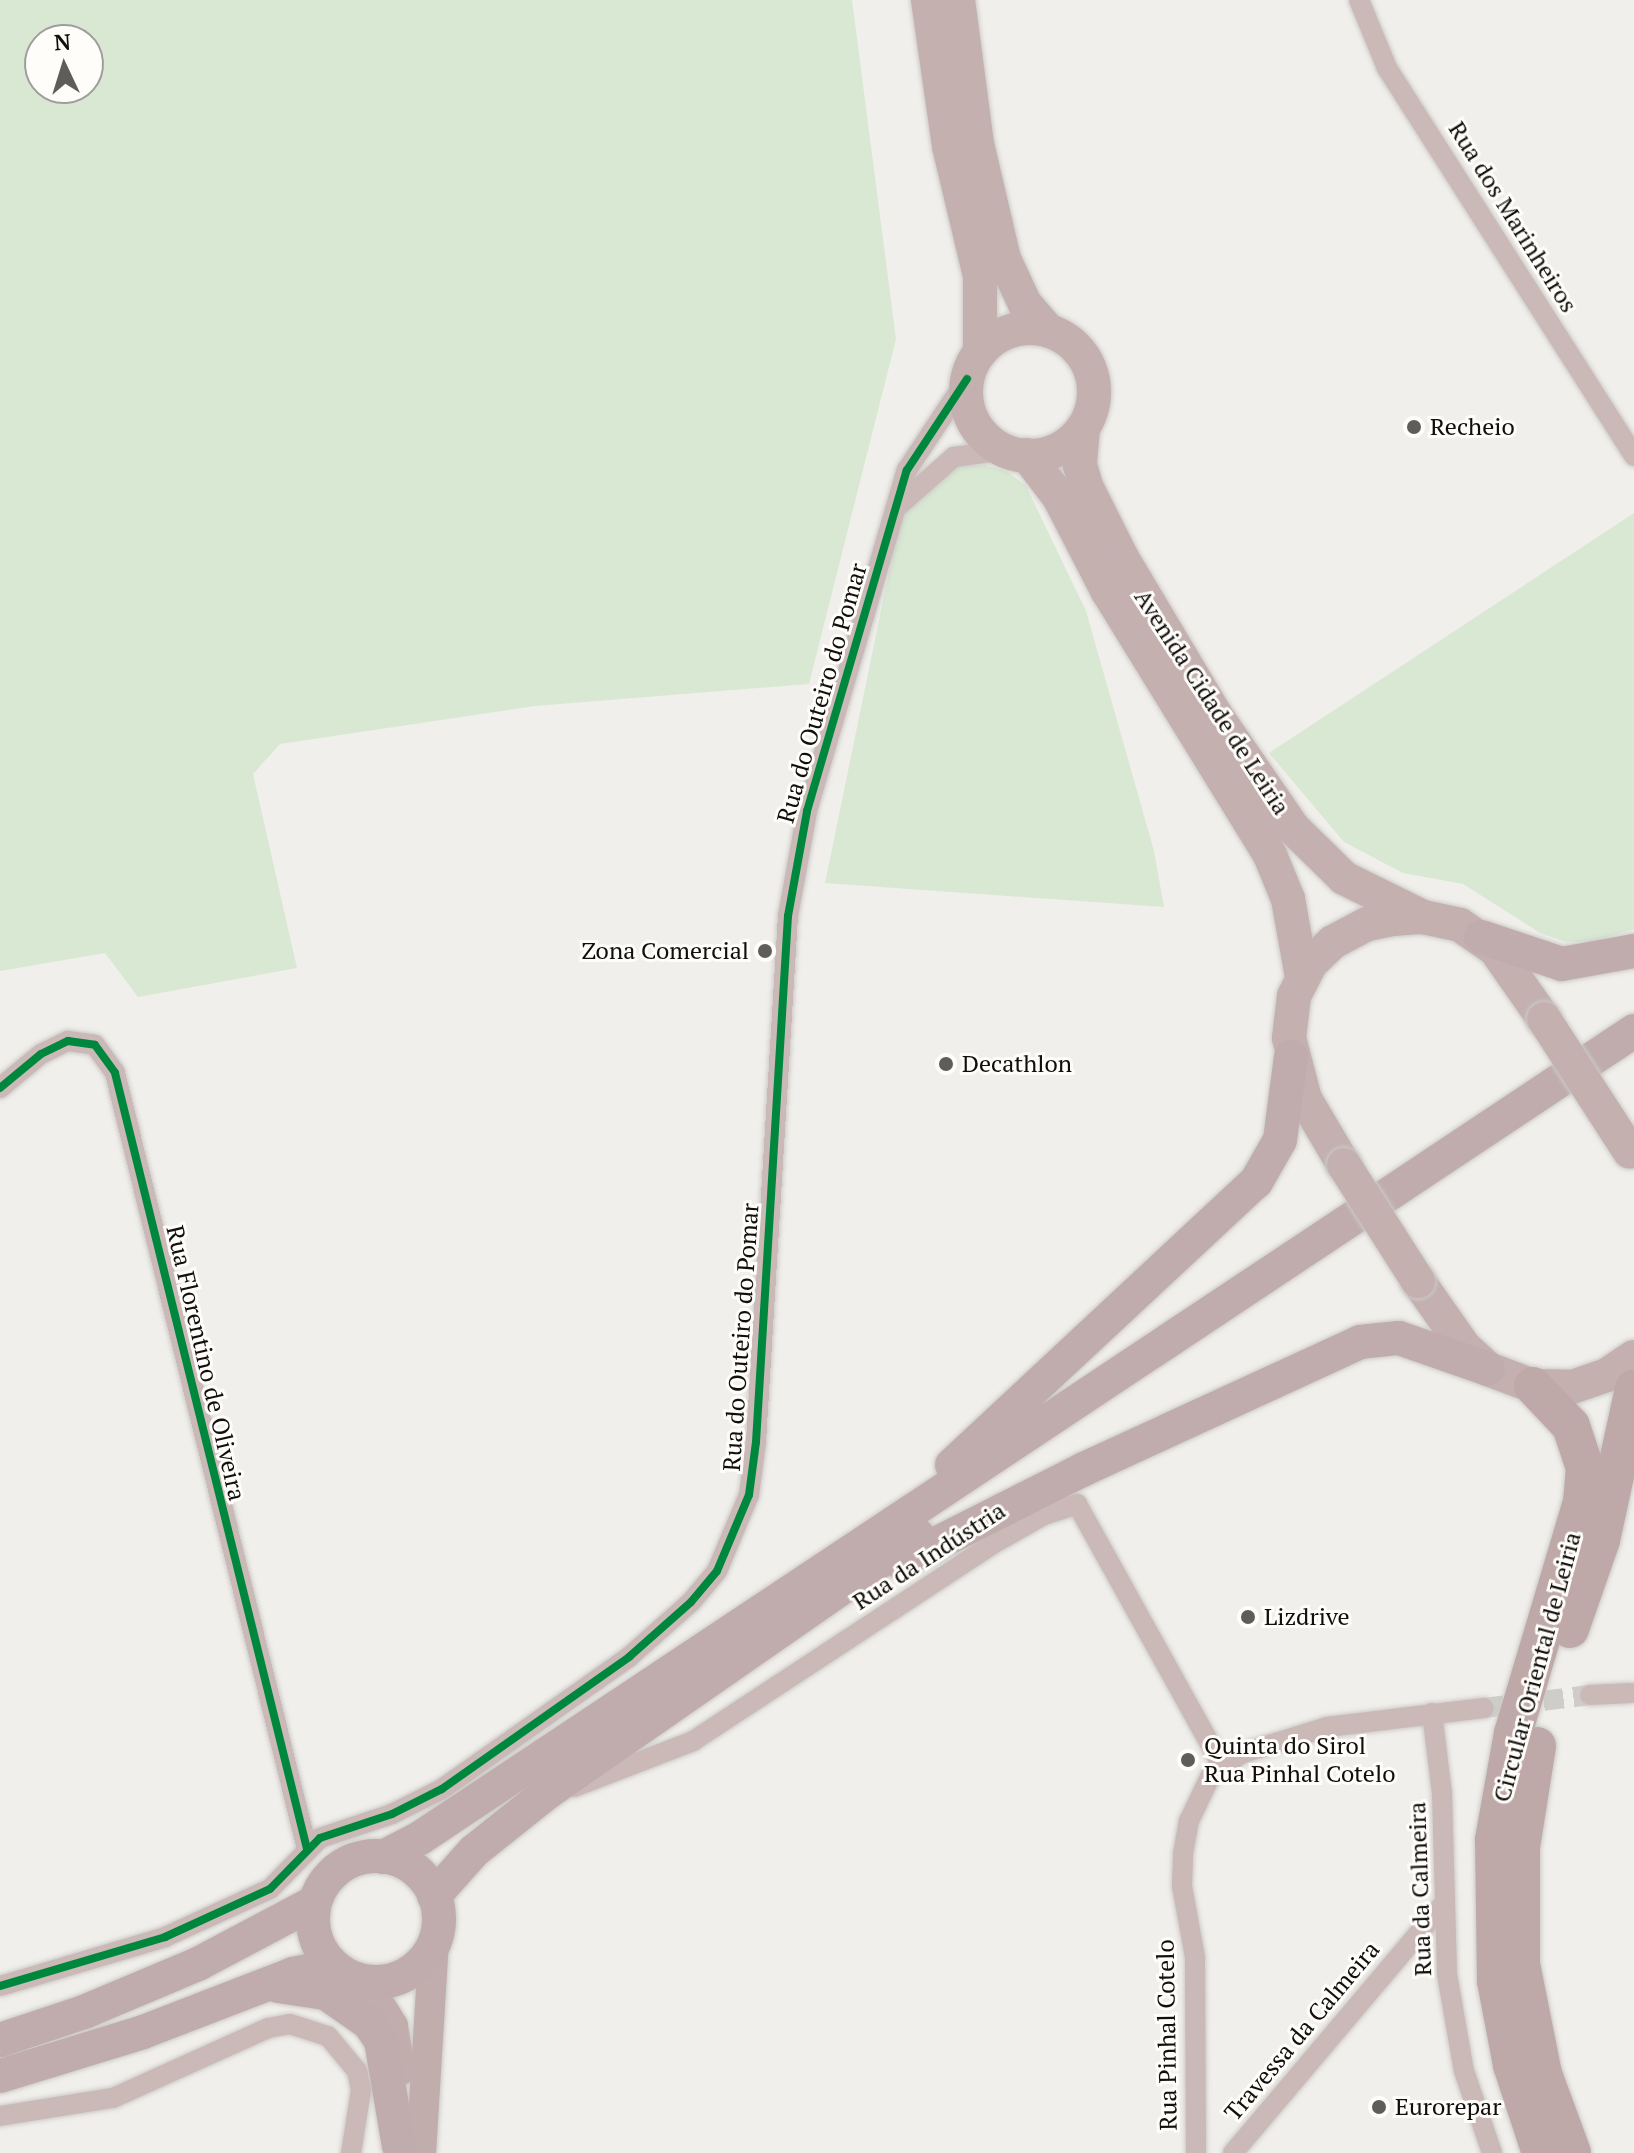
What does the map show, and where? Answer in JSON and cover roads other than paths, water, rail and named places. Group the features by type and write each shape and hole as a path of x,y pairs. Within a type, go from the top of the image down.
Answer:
{"highway":[{"path":"1481,937 1562,964 1634,951"},
{"path":"383,1857 420,1838 1634,1031"},
{"path":"434,1896 474,1851 548,1792 1634,1043"},
{"path":"722,1638 752,1607 957,1462 1244,1197 1280,1140 1291,1057"},
{"path":"825,1601 1082,1470 1360,1342 1399,1338 1488,1369"},
{"name":"Circular Oriental de Leiria","path":"1533,1386 1571,1426 1585,1468 1582,1502 1513,1733 1494,1840 1496,1981 1512,2065 1541,2153"},
{"name":"Circular Oriental de Leiria","path":"1572,2153 1530,2022 1521,1964 1521,1847 1536,1750 1601,1540 1634,1389"},
{"path":"0,2040 84,2012 198,1964 315,1902 341,1867 366,1857 383,1857 414,1870 434,1896 438,1912 434,1943 406,1974 365,1981 333,1966 315,1936 315,1902"},
{"path":"0,2076 143,2032 261,1985 333,1966"},
{"path":"261,1985 326,1993 369,2023 381,2041 406,2151"}],"main road":[{"path":"928,0 949,146 980,276 973,420 985,437 1017,453 1053,451 1083,428 1094,400 1091,370 1074,345 1048,330 1025,304 1004,259 977,144 958,0"},
{"path":"974,366 1011,331 1048,330"},
{"name":"Avenida Cidade de Leiria","path":"1083,428 1080,465 1086,486 1122,558 1215,714 1293,828 1344,878 1423,917"},
{"name":"Avenida Cidade de Leiria","path":"1017,453 1059,497 1107,590 1270,855 1288,899 1302,977"},
{"path":"1632,1155 1509,966 1481,937 1460,925 1423,917 1367,924 1321,951 1302,977 1289,1018 1291,1057 1305,1099 1457,1339 1488,1369 1533,1386 1572,1387 1607,1375 1634,1357"},
{"path":"406,2151 434,1943"},
{"path":"365,1981 398,2044 406,2151"}],"street":[{"name":"Rua dos Marinheiros","path":"1359,0 1387,68 1634,456"},
{"name":"Rua do Outeiro do Pomar","path":"0,1986 165,1937 270,1889 320,1838 392,1814 442,1789 629,1657 691,1602 717,1571 749,1495 756,1442 788,916 807,811 907,470 974,366"},
{"path":"894,510 954,457 1017,453"},
{"name":"Rua Florentino de Oliveira","path":"0,1088 41,1054 68,1041 95,1045 115,1073 307,1849"},
{"name":"Rua da Indústria","path":"548,1792 582,1785 693,1741 998,1541 1044,1515 1077,1504 1222,1766"},
{"path":"1590,1695 1633,1697"},
{"name":"Rua Pinhal Cotelo","path":"1196,2153 1195,1957 1182,1886 1183,1854 1199,1795 1222,1766 1240,1754 1327,1727 1484,1708"},
{"name":"Rua da Calmeira","path":"1432,1713 1444,1820 1442,1906 1457,2037 1492,2153"},
{"name":"Travessa da Calmeira","path":"1233,2153 1442,1906"},
{"path":"0,2116 113,2098 268,2028 290,2024 328,2036 357,2071 361,2090 351,2153"}],"tunnel":[{"path":"1484,1708 1590,1695"}],"place":[{"name":"Recheio","path":"1414,427"},
{"name":"Zona Comercial","path":"765,951"},
{"name":"Decathlon","path":"946,1064"},
{"name":"Lizdrive","path":"1248,1617"},
{"name":"Quinta do Sirol Rua Pinhal Cotelo","path":"1188,1760"},
{"name":"Eurorepar","path":"1379,2107"}]}
